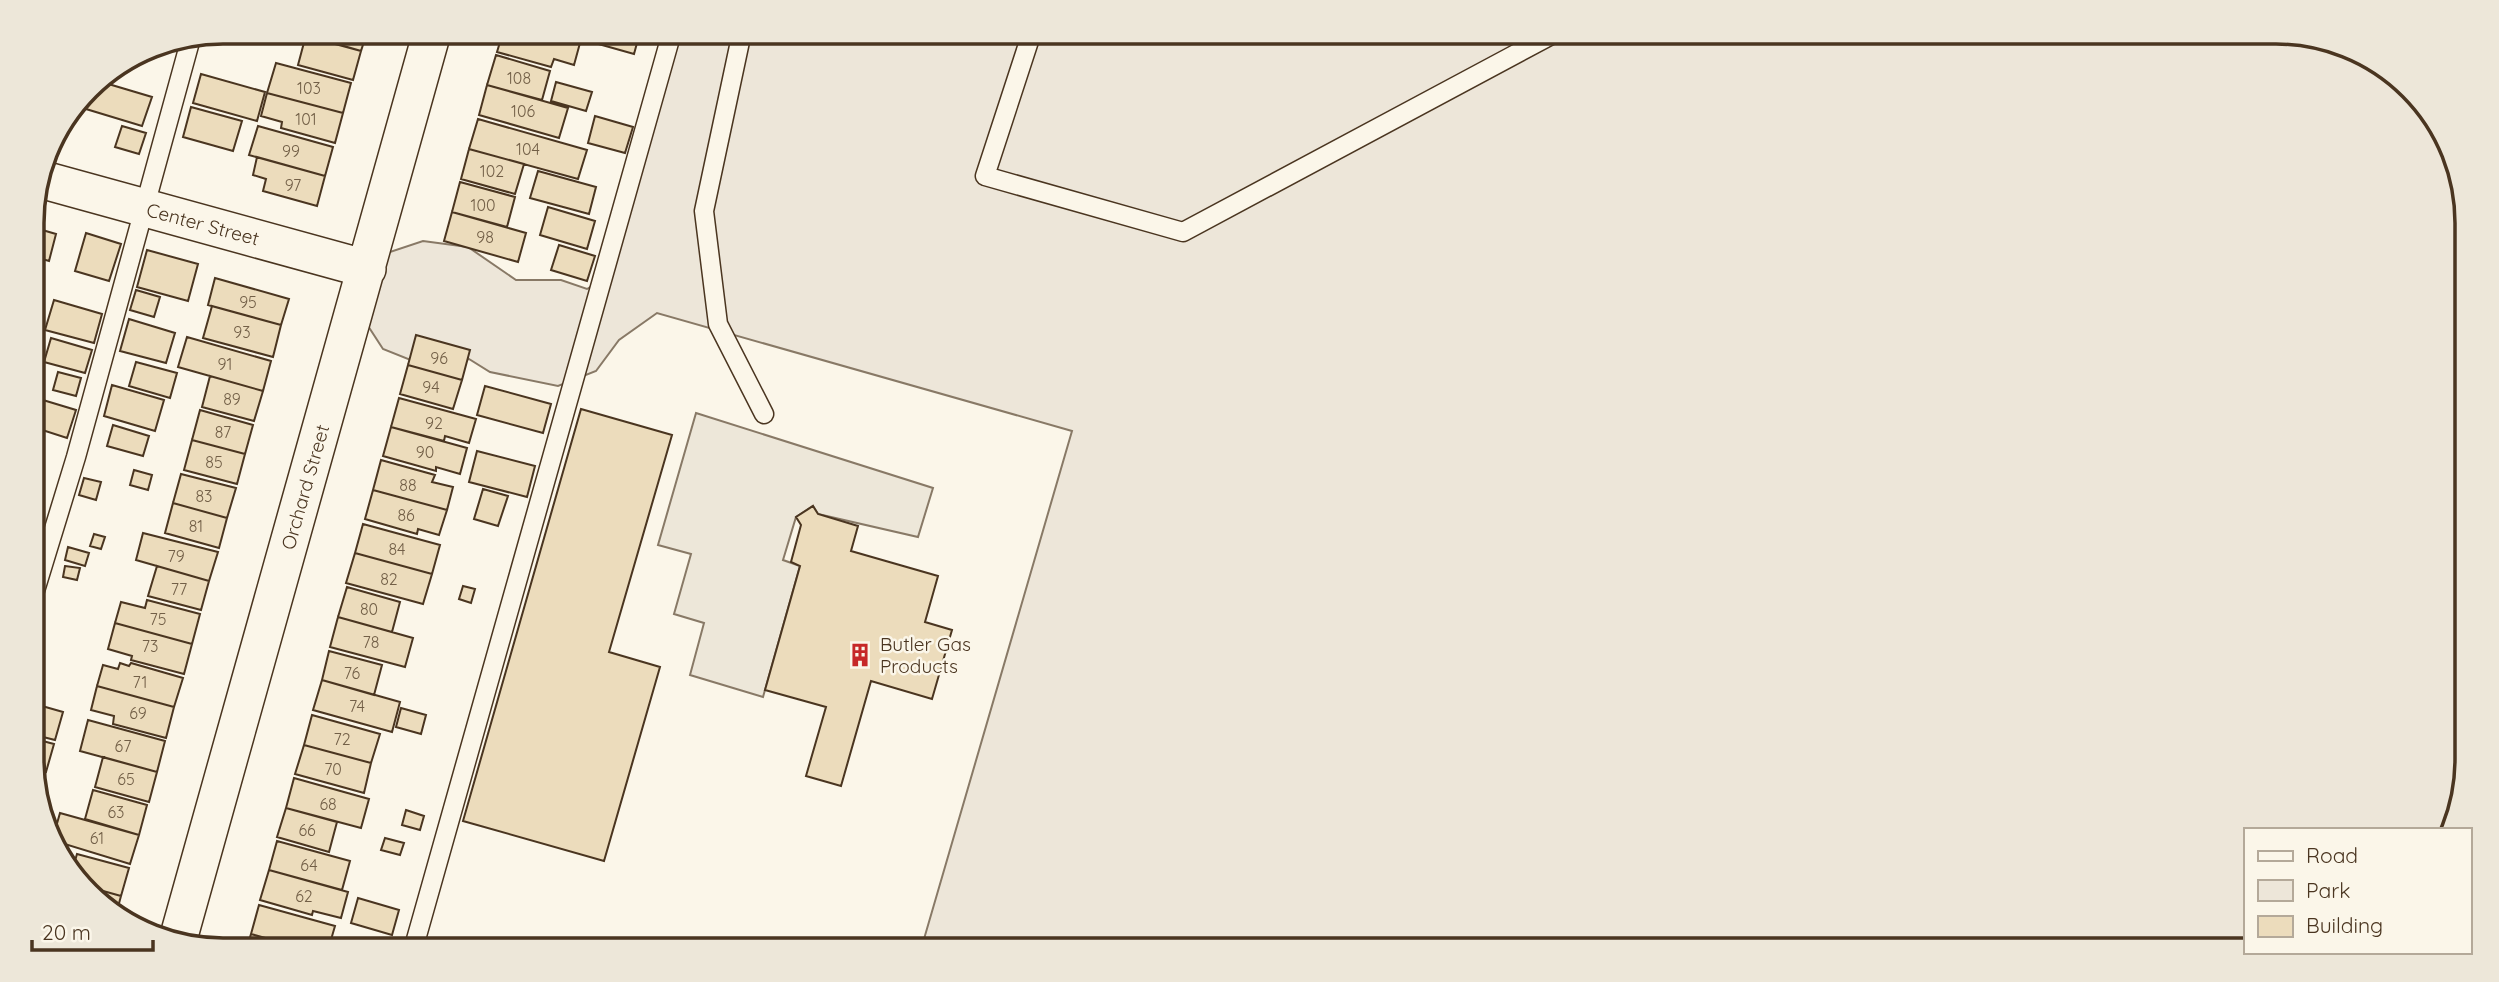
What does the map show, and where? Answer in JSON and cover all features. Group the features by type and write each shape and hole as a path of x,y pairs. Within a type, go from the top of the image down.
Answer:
{"street":[{"name":"Orchard Street","path":"180,933 429,44"},
{"name":"Center Street","path":"49,182 367,269"}],"lane":[{"path":"416,938 669,44"},
{"path":"739,44 704,211 718,324 764,414"},
{"path":"1028,44 985,176 1183,232 1535,44"},
{"path":"44,561 76,457 142,208 188,47"}],"green space":[{"path":"669,44 2288,44 2334,53 2376,74 2403,96 2418,114 2442,154 2454,199 2455,759 2454,783 2446,817 2441,828 2244,828 2244,938 924,938 1072,431 657,313 619,340 596,371 558,386 490,372 469,359 428,367 383,349 359,312 375,257 423,241 468,247 516,280 561,280 587,289 603,279"}],"shaded area":[{"path":"696,413 933,488 918,537 818,514 813,506 796,517 783,560 800,566 763,697 690,675 704,623 674,614 691,554 658,545"}],"building":[{"path":"304,44 337,44 361,51 353,80 298,65"},
{"path":"335,44 363,44 361,51"},
{"path":"499,44 580,44 574,65 554,59 551,67 497,52"},
{"path":"599,44 637,44 634,54"},
{"path":"496,55 550,71 542,100 487,85"},
{"path":"276,63 351,83 343,113 267,93"},
{"path":"201,74 265,92 257,121 193,103"},
{"path":"556,82 592,92 586,111 551,101"},
{"path":"110,84 152,97 142,126 86,109"},
{"path":"487,85 568,108 559,138 479,115"},
{"path":"267,93 343,113 335,143 281,128 282,122 261,116"},
{"path":"191,107 242,121 233,151 183,137"},
{"path":"595,116 633,127 625,153 588,143"},
{"path":"478,119 587,150 578,179 469,149"},
{"path":"122,126 146,133 139,154 115,147"},
{"path":"258,126 333,147 325,176 249,155"},
{"path":"469,149 524,164 515,194 461,179"},
{"path":"257,157 325,176 317,206 263,191 266,179 253,175"},
{"path":"538,171 596,187 589,214 530,198"},
{"path":"460,182 515,197 507,227 452,212"},
{"path":"548,207 595,221 587,249 540,235"},
{"path":"452,212 526,233 518,262 444,241"},
{"path":"44,230 56,234 49,261 44,260"},
{"path":"86,233 121,244 109,281 75,271"},
{"path":"559,245 595,256 587,281 551,270"},
{"path":"147,250 198,264 188,301 137,287"},
{"path":"215,278 289,299 281,325 208,305"},
{"path":"136,290 160,297 154,317 130,310"},
{"path":"54,300 102,314 94,343 45,330"},
{"path":"212,306 281,325 273,357 203,338"},
{"path":"129,319 175,333 166,363 120,351"},
{"path":"416,335 470,350 462,380 408,365"},
{"path":"187,337 271,361 263,391 178,367"},
{"path":"51,338 92,350 85,373 44,362"},
{"path":"136,362 177,373 170,398 129,386"},
{"path":"408,365 462,380 453,409 400,394"},
{"path":"58,372 81,378 76,396 53,390"},
{"path":"210,376 263,391 254,421 202,407"},
{"path":"112,385 164,400 155,431 104,416"},
{"path":"485,386 551,404 543,433 477,415"},
{"path":"399,398 476,419 469,443 445,436 444,441 391,427"},
{"path":"44,400 76,410 67,438 44,431"},
{"path":"581,409 672,435 609,652 660,667 604,861 463,821"},
{"path":"200,410 253,425 245,454 192,440"},
{"path":"113,425 149,436 143,456 107,446"},
{"path":"391,427 467,448 460,474 436,467 436,471 383,456"},
{"path":"192,440 245,454 237,484 184,470"},
{"path":"477,451 535,466 527,497 469,482"},
{"path":"381,460 435,475 432,482 453,487 447,510 373,490"},
{"path":"134,470 152,475 148,490 130,485"},
{"path":"181,474 236,488 227,518 173,503"},
{"path":"84,478 101,482 96,500 79,495"},
{"path":"483,489 508,496 498,526 474,519"},
{"path":"373,490 447,510 439,535 418,529 417,534 365,519"},
{"path":"173,503 227,518 219,548 165,533"},
{"name":"Butler Gas Products","path":"813,506 818,514 858,526 851,551 938,576 925,622 952,630 932,699 871,681 841,786 806,776 826,707 765,690 800,566 791,562 801,525 796,517"},
{"path":"363,524 440,545 432,574 355,553"},
{"path":"143,533 218,552 209,581 136,560"},
{"path":"94,534 105,537 101,549 90,546"},
{"path":"68,547 89,553 85,566 65,560"},
{"path":"355,553 432,574 423,604 346,583"},
{"path":"65,566 80,568 77,580 63,577"},
{"path":"157,566 209,581 201,610 148,596"},
{"path":"463,586 475,589 471,603 459,599"},
{"path":"347,587 400,602 392,632 338,617"},
{"path":"147,600 200,614 192,644 115,623 121,602 145,608"},
{"path":"338,617 413,638 405,667 330,647"},
{"path":"115,623 192,644 184,674 131,660 132,656 108,649"},
{"path":"329,651 382,665 374,695 322,680"},
{"path":"120,663 129,666 131,663 183,678 174,707 97,686 103,665 118,669"},
{"path":"322,680 400,702 392,732 313,710"},
{"path":"97,686 174,707 166,738 113,724 114,716 91,710"},
{"path":"44,707 63,712 55,740 44,737"},
{"path":"401,708 426,715 421,734 396,727"},
{"path":"312,715 380,734 371,763 304,745"},
{"path":"88,720 165,741 157,772 80,751"},
{"path":"44,741 54,744 46,772 44,771"},
{"path":"304,745 371,763 364,793 295,774"},
{"path":"103,757 157,772 149,802 95,787"},
{"path":"294,778 369,799 361,828 286,808"},
{"path":"93,790 147,805 139,835 85,819"},
{"path":"286,808 337,822 329,852 277,837"},
{"path":"406,810 424,816 420,830 402,825"},
{"path":"60,813 139,835 130,864 66,844 57,825"},
{"path":"385,838 404,843 400,855 381,850"},
{"path":"277,841 350,861 342,890 269,870"},
{"path":"77,854 129,868 121,896 102,891 75,860"},
{"path":"269,870 348,892 341,918 313,911 312,915 260,900"},
{"path":"102,891 121,896 119,905"},
{"path":"358,898 399,910 392,935 351,923"},
{"path":"259,905 335,926 332,938 265,938 251,934"},
{"path":"251,934 265,938 250,938"}],"place":[{"name":"Butler Gas Products","path":"860,655"}]}
